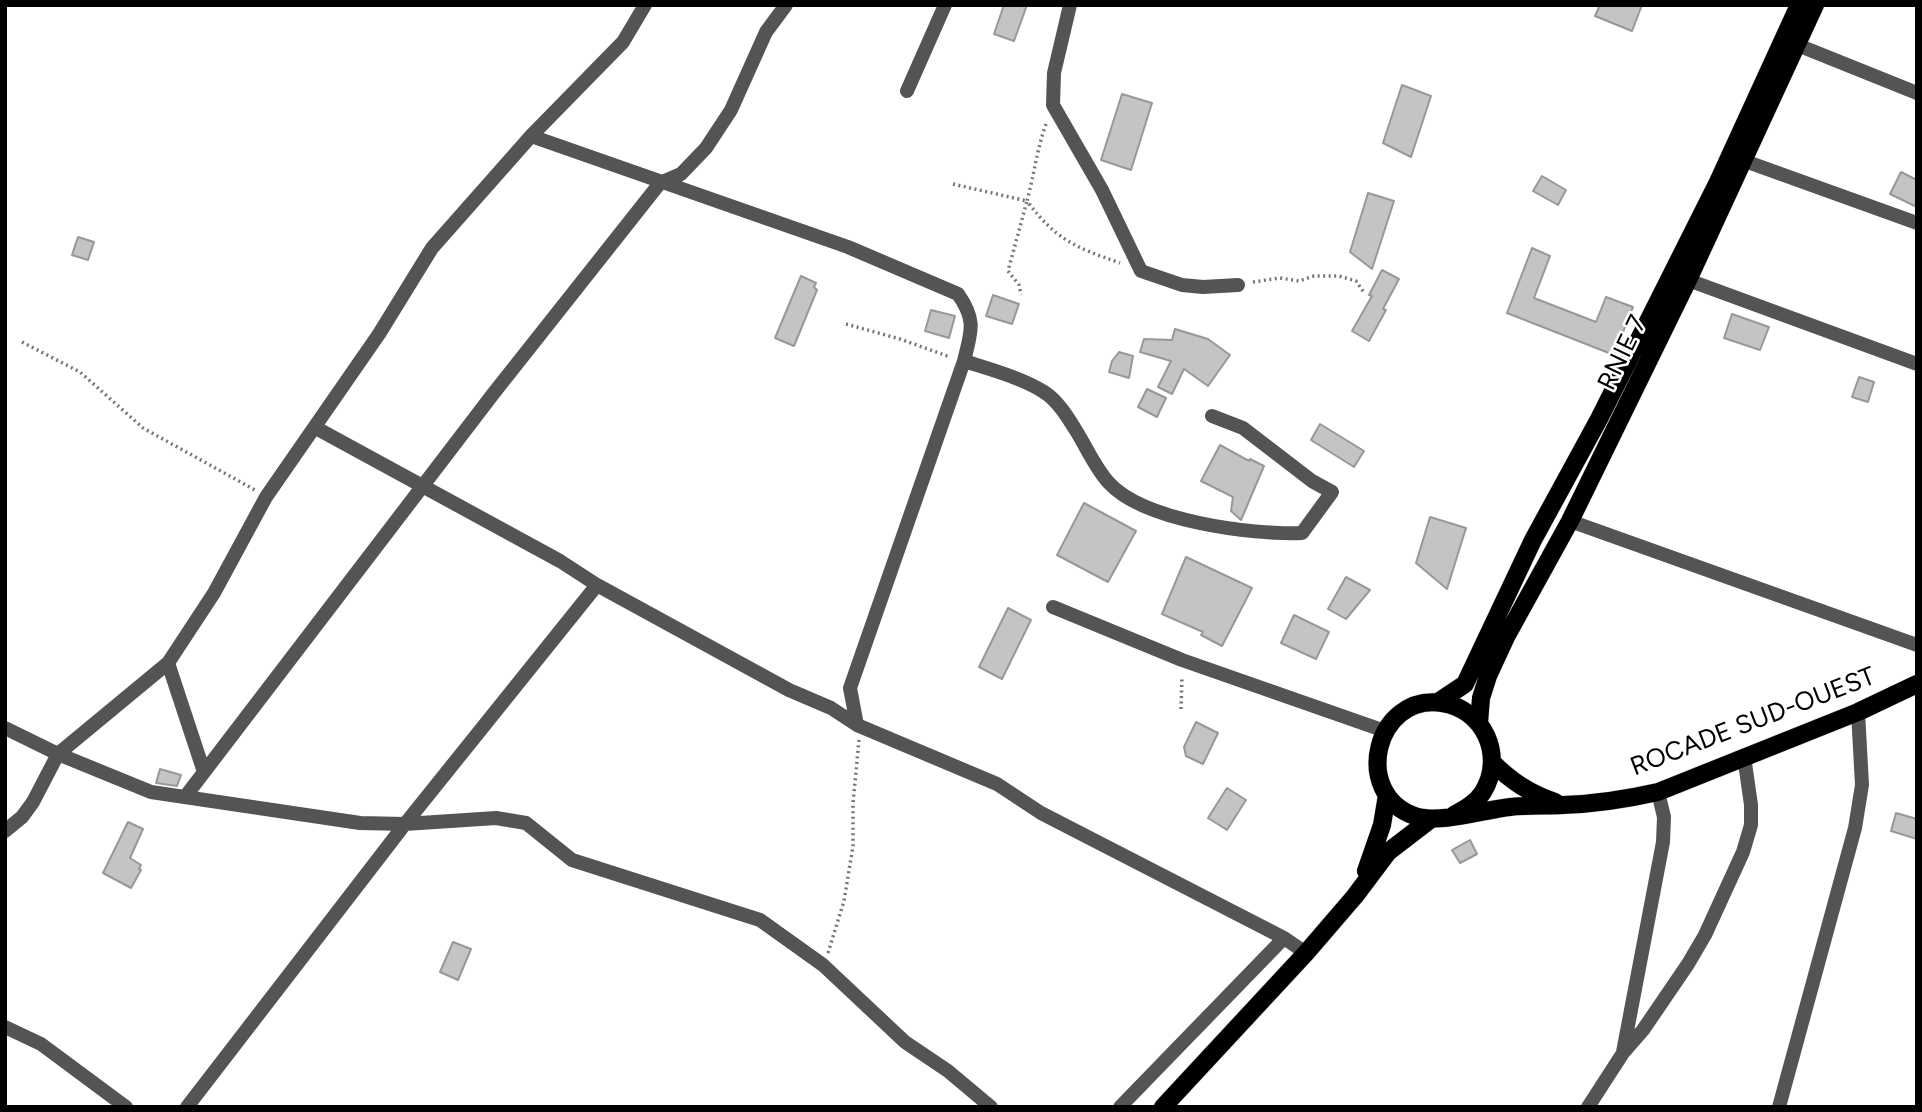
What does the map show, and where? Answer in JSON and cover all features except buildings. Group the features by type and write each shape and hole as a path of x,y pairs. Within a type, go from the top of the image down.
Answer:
{"main road":[{"name":"RNIE 7","path":"1385,731 1402,712 1419,704 1438,702 1465,684 1533,540 1599,419 1718,182 1799,5"},
{"name":"RNIE 7","path":"1492,762 1489,741 1479,723 1481,698 1492,666 1570,520 1688,280 1815,5"},
{"name":"ROCADE SUD-OUEST","path":"1454,815 1514,806 1565,805 1632,798 1658,792 1858,712 1917,684"},
{"path":"1438,702 1467,712 1479,723"},
{"path":"1385,731 1376,760 1379,778 1387,795 1399,807 1414,815 1431,819 1454,815 1469,807 1482,794 1489,779 1492,762"},
{"name":"ROCADE SUD-OUEST","path":"1492,762 1509,779 1525,789 1565,805"},
{"path":"1355,896 1374,853 1387,795"},
{"path":"1163,1107 1306,953 1355,896 1388,852 1431,819"}],"street":[{"path":"5,831 22,817 33,802 58,754 168,663 214,593 266,497 379,334 432,248 531,136 623,42 645,5"},
{"path":"185,797 501,383 660,183 681,174 706,148 732,110 766,32 786,5"},
{"path":"907,91 945,5"},
{"path":"1070,5 1054,73 1053,105 1102,190 1141,271 1182,285 1238,285"},
{"path":"1795,44 1917,93"},
{"path":"531,136 848,247 958,294 970,310 971,332 964,361 850,688 857,725"},
{"path":"1742,160 1917,223"},
{"path":"1688,280 1917,363"},
{"path":"964,361 1045,392 1061,408 1108,482 1125,497 1147,507 1213,527 1282,534 1302,533 1332,492 1312,481 1250,432 1212,416"},
{"path":"316,428 422,488 561,561 597,585 789,690 831,708 857,725 997,784 1041,813 1284,937 1306,953"},
{"path":"1570,520 1917,645"},
{"path":"187,1107 405,824 597,585"},
{"path":"1052,607 1182,660 1385,731"},
{"path":"168,663 204,772"},
{"path":"1779,1107 1855,828 1862,785 1858,712"},
{"path":"5,728 58,754 151,792 360,823 405,824 496,818 526,823 572,860 760,920 823,965 905,1042 948,1071 991,1107"},
{"path":"1588,1107 1623,1053 1670,993 1705,935 1743,852 1751,825 1744,757"},
{"path":"1623,1053 1663,842 1664,817 1658,792"},
{"path":"1120,1107 1284,937"},
{"path":"5,1027 41,1044 126,1107"}],"path":[{"path":"1021,295 1019,285 1008,271 1033,180 1037,149 1053,105"},
{"path":"953,184 1027,201 1043,223 1061,238 1141,271"},
{"path":"1238,285 1280,278 1299,281 1314,276 1339,276 1356,281 1365,295"},
{"path":"846,324 964,361"},
{"path":"22,342 80,372 143,428 266,497"},
{"path":"1181,709 1182,660"},
{"path":"823,965 834,939 844,901 853,846 853,803 859,742 857,725"}]}
